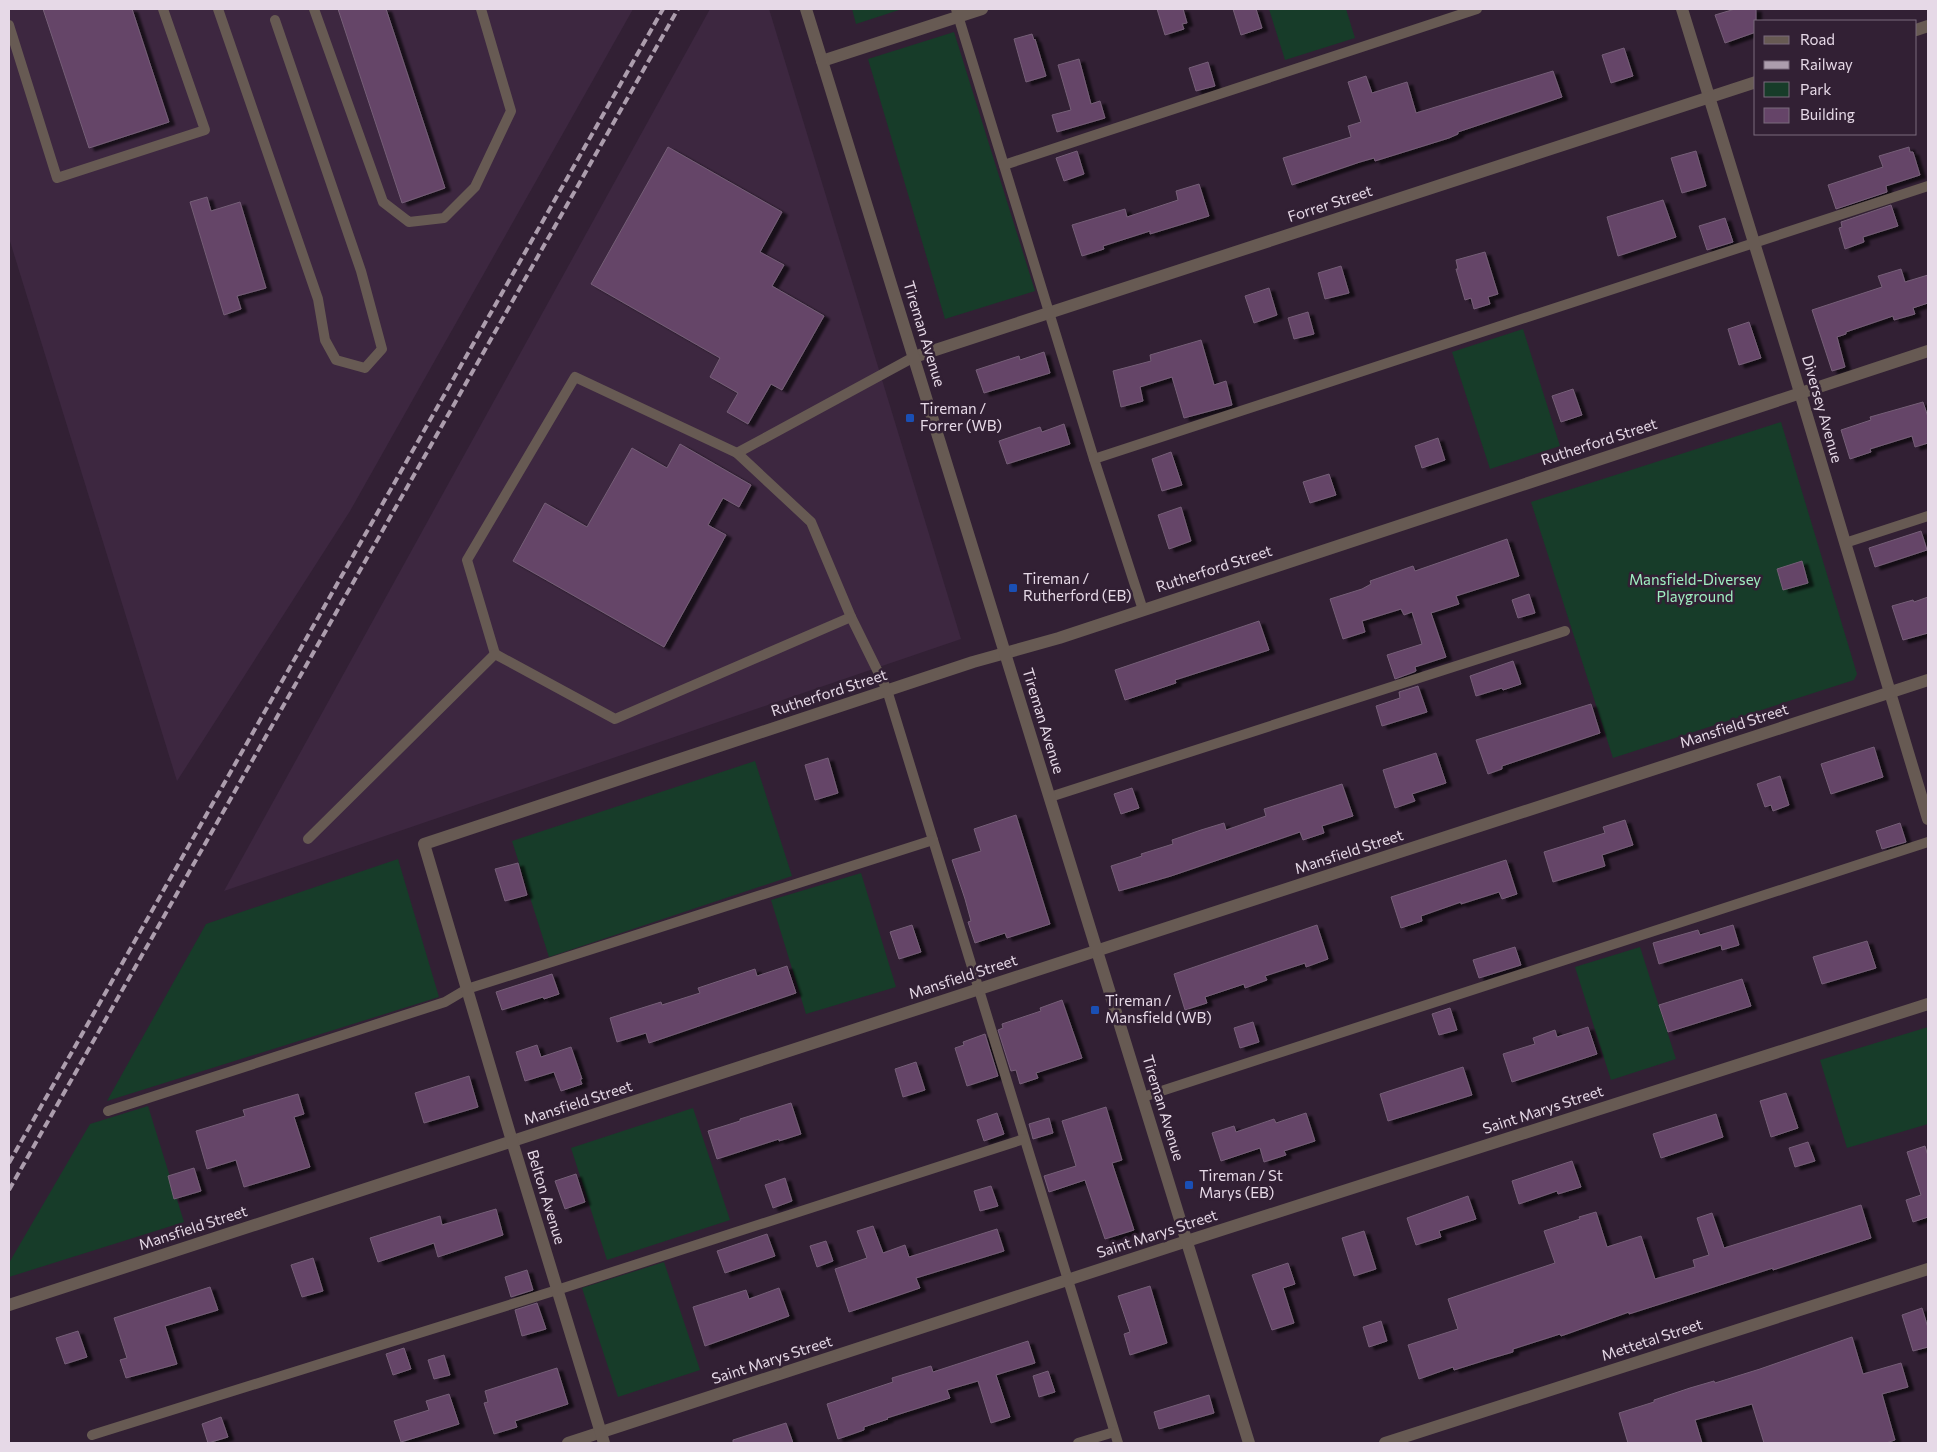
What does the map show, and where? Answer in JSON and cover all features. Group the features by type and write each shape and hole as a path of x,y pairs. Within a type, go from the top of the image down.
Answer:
{"street":[{"name":"Tireman Avenue","path":"806,9 1249,1443"},
{"path":"822,61 957,13 982,9"},
{"name":"Diversey Avenue","path":"1682,9 1928,819"},
{"name":"Forrer Street","path":"914,357 1754,83"},
{"name":"Rutherford Street","path":"424,844 887,690 1059,638 1928,351"},
{"name":"Mansfield Street","path":"9,1305 1928,680"},
{"name":"Belton Avenue","path":"424,844 602,1438"},
{"name":"Saint Marys Street","path":"568,1443 602,1438 1187,1241 1928,1004"},
{"name":"Mettetal Street","path":"1385,1443 1928,1268"}],"lane":[{"path":"9,25 57,178 205,130 163,9"},
{"path":"218,9 318,299 324,340 336,360 365,368 382,349 361,271 275,20"},
{"path":"314,9 383,202 409,222 444,218 475,187 511,111 481,9"},
{"path":"1004,165 1477,9"},
{"path":"957,13 1051,312 1094,459 1143,610"},
{"path":"1094,459 1928,186"},
{"path":"737,453 914,357"},
{"path":"851,617 615,719 495,654 467,560 575,377 737,453 811,522 851,617 887,690 1118,1443"},
{"path":"1845,543 1928,516"},
{"path":"1050,797 1565,631"},
{"path":"308,839 495,654"},
{"path":"108,1111 445,1002 467,989 933,840"},
{"path":"1143,1097 1928,842"},
{"path":"92,1435 558,1290 1024,1139"},
{"path":"1078,1443 1114,1432"}],"shaded area":[{"path":"9,9 633,9 350,511 177,781 9,238"},
{"path":"710,9 769,9 961,639 224,891"}],"green space":[{"path":"852,9 902,9 856,24"},
{"path":"1269,9 1346,9 1355,38 1285,60"},
{"path":"954,32 1035,291 945,319 868,59"},
{"path":"1523,329 1560,446 1490,469 1452,352"},
{"name":"Mansfield-Diversey Playground","path":"1781,422 1857,674 1854,680 1613,758 1531,502"},
{"path":"755,761 792,876 549,957 512,841"},
{"path":"398,859 439,997 107,1101 206,924"},
{"path":"861,873 896,987 806,1014 771,900"},
{"path":"1640,947 1676,1059 1611,1080 1575,967"},
{"path":"1928,1027 1928,1124 1847,1148 1820,1060"},
{"path":"148,1106 184,1222 9,1277 9,1263 90,1124"},
{"path":"693,1108 730,1220 607,1260 571,1148"},
{"path":"664,1262 700,1370 618,1397 582,1288"}],"building":[{"path":"43,9 132,9 169,122 89,148"},
{"path":"338,9 386,9 445,188 402,203"},
{"path":"1157,9 1183,9 1187,23 1182,24 1184,29 1165,35"},
{"path":"1233,9 1256,9 1262,28 1241,35"},
{"path":"1735,9 1756,9 1754,33 1725,43 1715,15"},
{"path":"1032,34 1046,76 1026,82 1014,39"},
{"path":"1624,48 1633,76 1611,83 1602,55"},
{"path":"1079,59 1091,104 1100,101 1105,118 1057,132 1052,115 1071,110 1058,65"},
{"path":"1208,62 1215,86 1196,91 1189,68"},
{"path":"1553,71 1562,97 1458,132 1458,134 1449,138 1375,161 1374,158 1360,162 1292,185 1283,158 1351,137 1348,126 1361,122 1348,82 1366,76 1372,93 1407,82 1416,113"},
{"path":"668,147 782,212 760,252 784,265 772,286 824,316 782,390 771,384 748,424 727,412 738,393 710,377 720,358 591,284"},
{"path":"1909,147 1910,152 1913,152 1920,175 1886,186 1887,192 1836,209 1828,185 1883,167 1879,156"},
{"path":"1077,151 1084,174 1064,181 1056,158"},
{"path":"1696,151 1706,186 1682,193 1671,158"},
{"path":"1199,184 1209,216 1150,234 1150,231 1103,246 1104,249 1082,256 1072,225 1125,209 1127,217 1178,200 1176,191"},
{"path":"207,197 211,211 240,202 266,288 237,296 241,309 224,315 190,202"},
{"path":"1663,200 1676,237 1618,256 1607,217"},
{"path":"1891,205 1898,226 1863,237 1864,242 1845,249 1839,228 1842,227 1841,222"},
{"path":"1725,218 1733,242 1707,250 1699,226"},
{"path":"1485,252 1498,294 1488,297 1490,304 1474,309 1471,298 1465,300 1456,269 1458,269 1456,260"},
{"path":"1341,266 1349,293 1325,299 1318,273"},
{"path":"1901,269 1905,282 1928,275 1928,303 1913,308 1915,314 1894,320 1893,316 1846,332 1846,334 1837,337 1845,367 1832,371 1812,310 1882,287 1878,276"},
{"path":"1269,288 1277,315 1254,323 1245,296"},
{"path":"1308,312 1314,334 1294,339 1288,318"},
{"path":"1749,322 1761,358 1739,365 1728,329"},
{"path":"1201,340 1214,385 1226,381 1232,405 1184,418 1172,377 1140,387 1143,401 1121,407 1113,371 1151,361 1150,355"},
{"path":"1044,352 1050,373 984,393 976,370 1019,356 1020,360"},
{"path":"1573,389 1582,415 1561,422 1552,396"},
{"path":"1923,402 1928,417 1928,443 1915,447 1912,436 1870,449 1871,452 1850,459 1841,430 1871,420 1870,417"},
{"path":"1064,424 1070,444 1007,464 999,441 1040,427 1042,432"},
{"path":"1438,438 1445,460 1422,468 1415,446"},
{"path":"680,444 751,485 739,507 723,498 708,525 726,535 664,647 513,561 545,503 587,527 632,448 667,468"},
{"path":"1171,452 1182,485 1162,491 1152,459"},
{"path":"1329,474 1336,495 1310,503 1303,482"},
{"path":"1181,507 1191,541 1169,549 1158,515"},
{"path":"1921,531 1927,550 1875,567 1869,548"},
{"path":"1507,539 1519,576 1456,596 1459,604 1431,613 1446,657 1415,667 1416,671 1395,679 1387,655 1422,644 1412,612 1404,615 1401,609 1362,621 1365,632 1343,639 1330,599 1362,589 1371,584 1370,581 1413,566 1415,571"},
{"path":"1802,561 1808,583 1783,590 1777,569"},
{"path":"1529,594 1535,613 1518,618 1512,600"},
{"path":"1928,597 1928,633 1903,640 1892,606"},
{"path":"1259,621 1269,650 1175,680 1176,683 1125,700 1115,670"},
{"path":"1513,661 1521,684 1476,696 1470,676"},
{"path":"1418,686 1427,712 1382,726 1376,706 1400,698 1399,692"},
{"path":"1591,704 1600,733 1502,766 1502,769 1488,774 1476,740"},
{"path":"1874,747 1883,777 1831,794 1821,764"},
{"path":"1436,753 1446,783 1412,794 1415,801 1395,808 1383,770"},
{"path":"828,758 838,793 815,800 805,765"},
{"path":"1780,776 1789,805 1773,811 1771,805 1765,807 1757,784"},
{"path":"1342,784 1353,816 1322,826 1324,833 1303,840 1300,832 1171,876 1119,891 1111,866 1173,844 1172,840 1201,830 1224,823 1226,830 1266,816 1264,809"},
{"path":"1132,788 1139,808 1121,814 1114,794"},
{"path":"1016,815 1050,924 1007,938 1005,933 975,943 968,922 971,921 965,899 952,860 981,851 974,829"},
{"path":"1625,820 1633,845 1602,855 1605,866 1553,882 1544,852 1605,833 1603,827"},
{"path":"1900,823 1906,842 1882,849 1876,831"},
{"path":"1506,860 1517,894 1502,899 1499,892 1461,904 1461,902 1421,916 1422,921 1401,928 1391,897"},
{"path":"518,863 527,895 505,901 495,869"},
{"path":"912,925 921,952 899,959 890,932"},
{"path":"1317,925 1328,959 1306,967 1305,963 1265,976 1267,980 1245,988 1244,984 1205,997 1207,1003 1185,1010 1174,974"},
{"path":"1733,925 1739,945 1722,950 1721,945 1659,964 1653,943 1698,930 1700,935"},
{"path":"1867,941 1876,968 1822,984 1813,957"},
{"path":"1515,947 1521,965 1479,978 1473,960"},
{"path":"787,966 796,993 649,1043 646,1033 617,1042 610,1018 661,1002 662,1005 700,993 698,988 755,969 757,976"},
{"path":"552,974 559,994 502,1010 496,992"},
{"path":"1742,979 1751,1006 1668,1032 1659,1005"},
{"path":"1062,1000 1082,1058 1036,1073 1038,1078 1020,1084 1016,1070 1011,1071 998,1030 1003,1028 1002,1024 1041,1011 1040,1008"},
{"path":"1450,1008 1457,1030 1439,1035 1432,1014"},
{"path":"1253,1022 1259,1042 1240,1048 1234,1028"},
{"path":"1588,1027 1597,1054 1512,1082 1503,1054 1535,1044 1533,1038 1555,1030 1557,1037"},
{"path":"985,1034 998,1076 967,1086 955,1048 964,1045 963,1042"},
{"path":"537,1045 541,1057 571,1047 582,1084 561,1091 554,1072 525,1081 516,1052"},
{"path":"916,1062 925,1090 903,1097 895,1069"},
{"path":"1463,1067 1472,1095 1388,1121 1380,1094"},
{"path":"469,1076 478,1107 424,1123 415,1093"},
{"path":"1786,1093 1798,1128 1771,1137 1760,1101"},
{"path":"298,1094 304,1114 294,1117 310,1167 244,1187 236,1160 207,1169 196,1131 245,1116 243,1110"},
{"path":"791,1103 801,1134 717,1159 708,1131"},
{"path":"1106,1107 1122,1160 1112,1163 1134,1230 1105,1239 1085,1180 1049,1192 1044,1176 1076,1166 1062,1121"},
{"path":"997,1113 1004,1134 984,1141 977,1120"},
{"path":"1306,1113 1315,1141 1284,1151 1286,1155 1264,1162 1260,1148 1221,1161 1212,1133 1234,1126 1236,1132 1274,1119 1276,1123"},
{"path":"1716,1114 1723,1137 1661,1158 1653,1134"},
{"path":"1049,1118 1053,1133 1033,1139 1029,1124"},
{"path":"1808,1142 1815,1161 1795,1167 1789,1148"},
{"path":"1925,1146 1928,1156 1928,1217 1913,1222 1906,1200 1921,1195 1907,1152"},
{"path":"1572,1161 1581,1187 1558,1194 1557,1191 1519,1204 1512,1181"},
{"path":"194,1168 201,1191 174,1199 168,1176"},
{"path":"576,1174 585,1202 565,1209 555,1181"},
{"path":"785,1178 792,1201 773,1208 765,1185"},
{"path":"991,1186 998,1206 980,1211 974,1191"},
{"path":"1468,1196 1476,1219 1439,1231 1441,1237 1416,1245 1407,1218"},
{"path":"1861,1205 1871,1238 1629,1314 1629,1312 1561,1336 1560,1334 1513,1349 1513,1352 1454,1370 1453,1367 1419,1379 1408,1345 1458,1329 1448,1299 1555,1263 1544,1231 1580,1219 1579,1217 1596,1212 1607,1247 1641,1236 1655,1279 1695,1267 1693,1260 1709,1255 1697,1218 1712,1213 1724,1248"},
{"path":"496,1209 503,1235 438,1257 434,1243 378,1262 370,1238 440,1216 442,1225"},
{"path":"873,1226 883,1253 905,1245 909,1257 997,1229 1004,1251 916,1278 920,1288 849,1312 835,1269 867,1258 857,1231"},
{"path":"1364,1231 1376,1269 1354,1276 1342,1238"},
{"path":"767,1234 775,1256 725,1273 717,1251"},
{"path":"826,1241 833,1261 817,1267 810,1246"},
{"path":"313,1258 323,1291 302,1297 291,1265"},
{"path":"1288,1263 1295,1284 1283,1288 1294,1323 1272,1330 1252,1275"},
{"path":"527,1270 533,1290 511,1297 505,1277"},
{"path":"1150,1286 1167,1343 1130,1355 1124,1334 1130,1332 1118,1296"},
{"path":"210,1287 218,1310 165,1326 177,1364 126,1378 120,1360 127,1358 114,1318"},
{"path":"779,1288 789,1316 705,1346 693,1307 746,1290 749,1299"},
{"path":"537,1303 546,1329 522,1336 515,1310"},
{"path":"1922,1308 1928,1328 1928,1347 1913,1351 1902,1315"},
{"path":"1381,1321 1387,1341 1369,1347 1363,1327"},
{"path":"78,1331 87,1357 65,1364 56,1338"},
{"path":"1852,1337 1863,1374 1901,1363 1908,1387 1882,1394 1895,1440 1886,1443 1764,1443 1752,1404 1695,1420 1702,1443 1628,1443 1619,1413 1690,1388 1714,1381 1715,1383 1760,1369"},
{"path":"1028,1341 1035,1363 996,1375 1010,1417 991,1423 978,1381 947,1390 950,1398 887,1418 864,1427 864,1430 838,1439 827,1404 893,1382 892,1378 931,1366 933,1372"},
{"path":"404,1348 411,1369 393,1375 386,1354"},
{"path":"444,1355 450,1375 434,1379 428,1360"},
{"path":"557,1368 568,1404 515,1421 517,1427 494,1434 484,1403 488,1402 485,1391"},
{"path":"1048,1371 1055,1392 1039,1397 1033,1376"},
{"path":"449,1394 459,1424 401,1442 394,1421 429,1410 426,1401"},
{"path":"1209,1395 1214,1413 1159,1429 1154,1412"},
{"path":"221,1417 228,1437 208,1443 202,1424"},
{"path":"786,1423 793,1443 733,1443 733,1440"}],"railway":[{"path":"9,1163 663,9"},
{"path":"9,1190 678,9"}],"place":[{"name":"Tireman / Forrer (WB)","path":"910,418"},
{"name":"Tireman / Rutherford (EB)","path":"1013,588"},
{"name":"Tireman / Mansfield (WB)","path":"1095,1010"},
{"name":"Tireman / St Marys (EB)","path":"1189,1185"}]}
